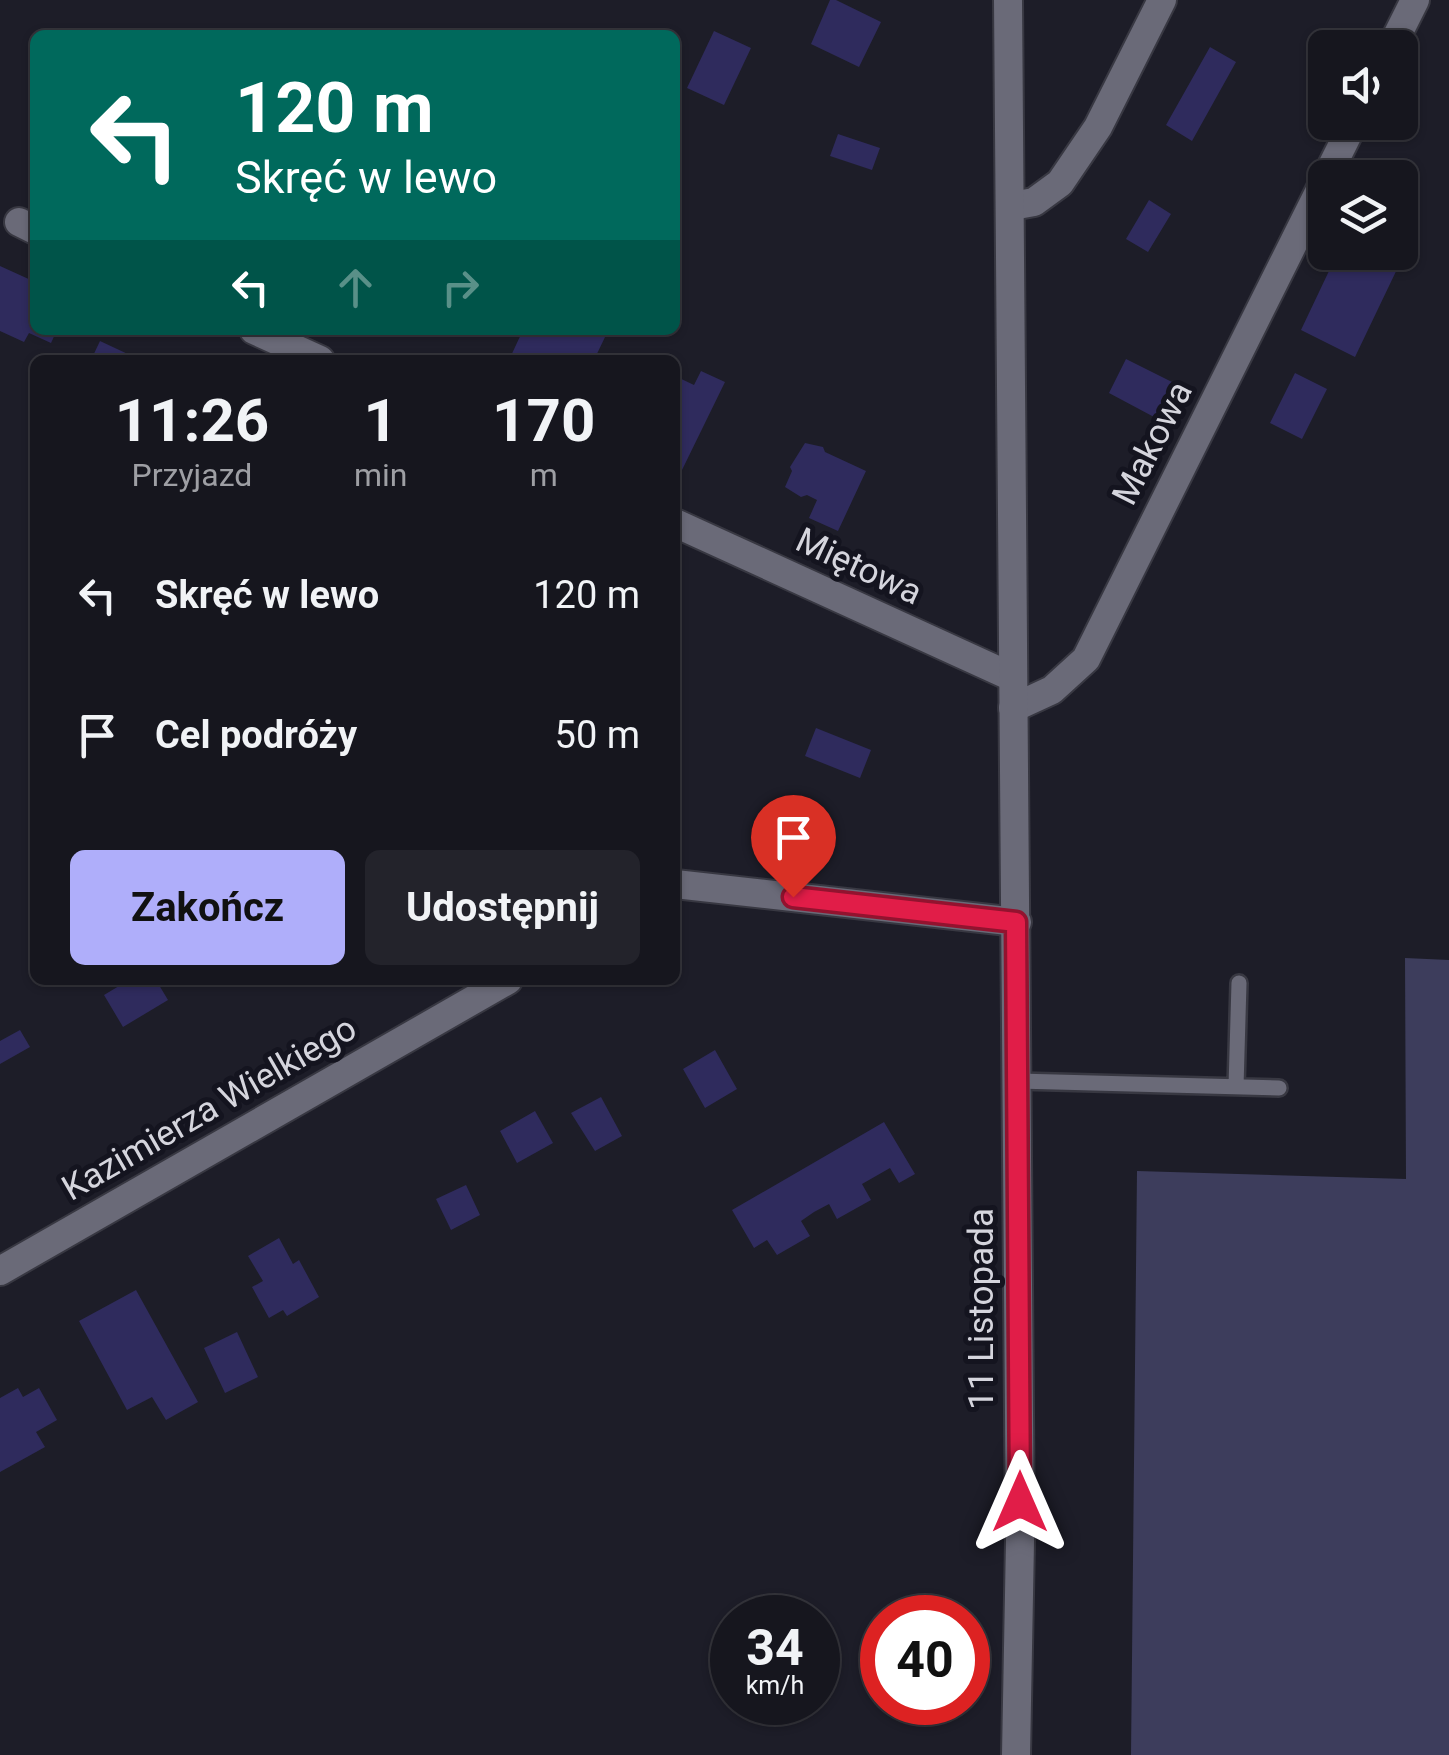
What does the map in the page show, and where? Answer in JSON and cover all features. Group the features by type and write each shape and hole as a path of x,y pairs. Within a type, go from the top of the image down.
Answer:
{"street":[{"name":"11 Listopada","path":"1008,0 1012,206 1008,328 1018,1081 1020,1540 1016,1755"},
{"path":"1012,206 1034,202 1060,183 1098,126 1162,0"},
{"path":"1400,30 1415,0"},
{"name":"Makowa","path":"1013,708 1052,690 1086,658 1308,215"},
{"path":"265,335 309,355"},
{"name":"Miętowa","path":"680,525 1012,677"},
{"path":"680,885 1016,922"},
{"name":"Kazimierza Wielkiego","path":"0,1272 499,985"}],"lane":[{"path":"1236,1087 1239,982"},
{"path":"1018,1081 1279,1088"}],"shaded area":[{"path":"1405,958 1449,960 1449,1755 1131,1755 1137,1171 1406,1179"}],"building":[{"path":"830,0 881,22 859,67 811,44"},
{"path":"714,31 751,48 724,105 687,88"},
{"path":"1210,47 1236,62 1192,141 1166,125"},
{"path":"838,134 880,148 872,170 830,156"},
{"path":"1149,200 1171,214 1148,252 1126,239"},
{"path":"0,266 30,280 30,333 24,342 0,331"},
{"path":"1329,270 1397,270 1355,357 1301,330"},
{"path":"33,335 55,335 51,343"},
{"path":"521,335 606,335 596,355 511,355"},
{"path":"100,341 130,355 93,355"},
{"path":"1126,359 1172,382 1154,417 1109,393"},
{"path":"701,371 725,382 682,470 680,378 694,385"},
{"path":"1295,373 1327,389 1302,439 1270,423"},
{"path":"805,443 823,447 825,452 866,471 838,531 809,518 817,500 807,495 801,497 785,487 790,467"},
{"path":"816,728 871,750 860,778 805,756"},
{"path":"121,985 159,985 168,1000 123,1027 104,995"},
{"path":"20,1030 30,1047 0,1064 0,1041"},
{"path":"715,1050 737,1089 705,1108 683,1069"},
{"path":"601,1097 622,1136 595,1151 571,1113"},
{"path":"535,1111 553,1143 517,1163 500,1131"},
{"path":"884,1122 915,1174 899,1183 890,1168 862,1184 871,1200 837,1219 829,1204 814,1212 801,1221 810,1236 777,1255 767,1240 754,1248 732,1210"},
{"path":"466,1185 480,1215 451,1230 436,1199"},
{"path":"279,1238 293,1264 299,1260 319,1297 287,1316 283,1310 269,1318 252,1287 263,1281 248,1256"},
{"path":"136,1290 198,1402 166,1420 152,1397 127,1410 79,1321"},
{"path":"237,1332 258,1377 225,1393 204,1348"},
{"path":"18,1388 23,1397 39,1388 57,1420 36,1432 45,1447 0,1472 0,1398"}],"route":[{"path":"793,897 1016,922 1020,1502"}]}
